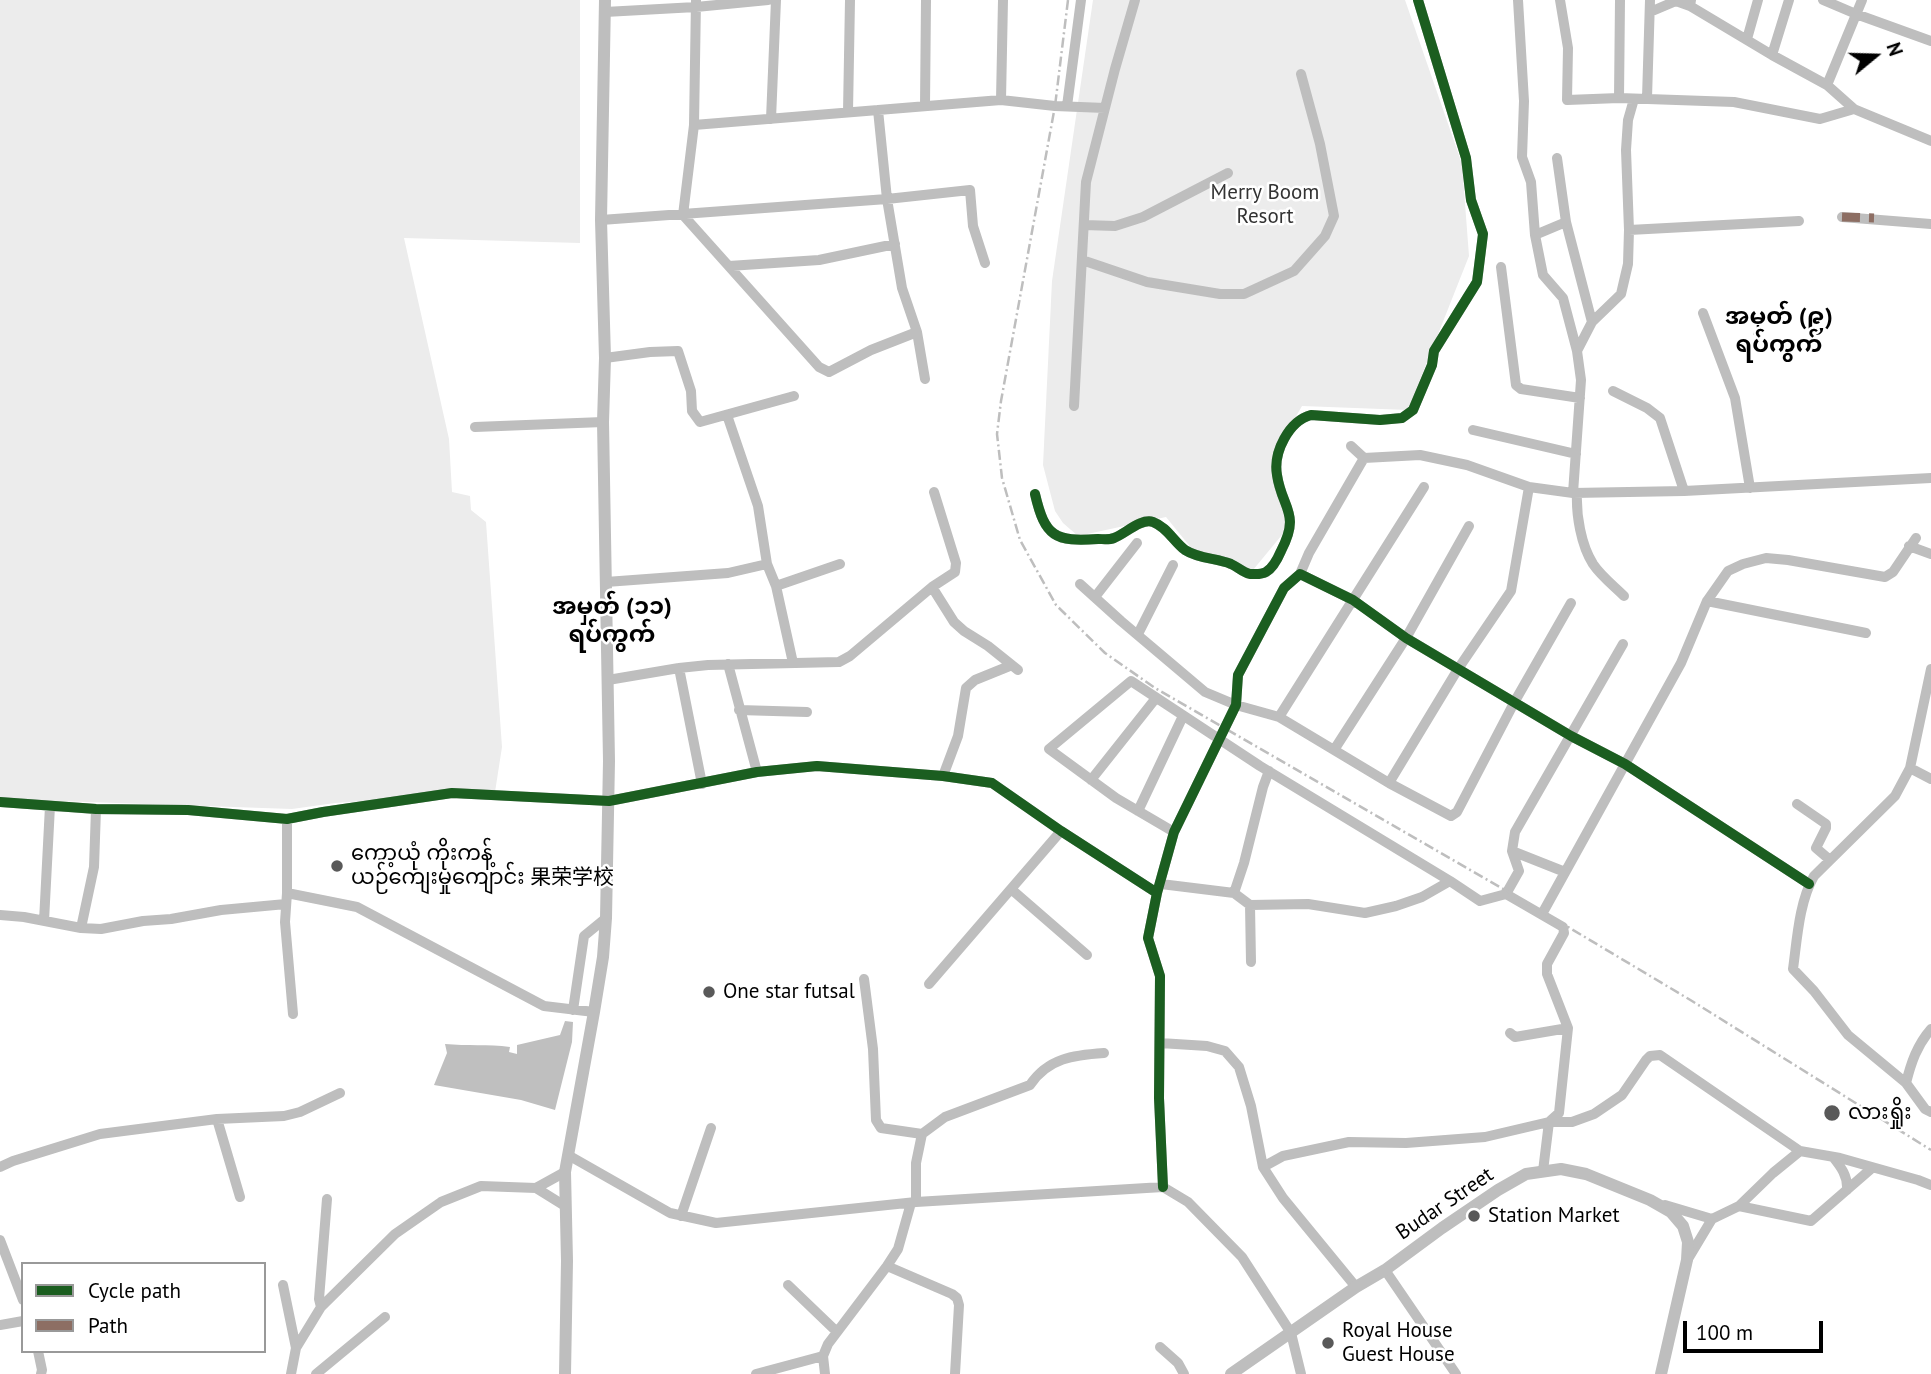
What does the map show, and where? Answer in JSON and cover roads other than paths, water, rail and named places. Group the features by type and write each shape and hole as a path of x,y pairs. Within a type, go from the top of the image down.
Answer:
{"main road":[{"path":"565,1374 565,1172 603,957 606,918 609,801 601,220 605,6"},
{"name":"Budar Street","path":"1231,1374 1356,1287 1385,1270 1442,1228 1526,1174 1561,1169 1586,1174 1650,1200 1671,1212 1683,1226 1688,1242 1688,1260"},
{"path":"1661,1374 1688,1260"}],"street":[{"path":"605,6 768,0"},
{"path":"771,119 776,0"},
{"path":"848,112 850,0"},
{"path":"925,106 926,0"},
{"path":"1001,100 1003,0"},
{"path":"1067,106 1081,0"},
{"path":"1074,406 1086,182 1135,0"},
{"path":"1035,494 1043,520 1055,536 1070,540 1113,539 1146,522 1153,522 1168,531 1183,549 1193,554 1231,564 1243,572 1265,573 1276,561 1290,531 1291,522 1276,473 1283,440 1289,429 1302,418 1311,415 1380,420 1402,418 1413,410 1432,365 1434,351 1477,282 1483,234 1471,201 1466,158 1418,0"},
{"path":"1518,0 1524,101 1522,158 1531,182 1535,235 1543,275 1563,298 1577,351 1581,380 1576,454 1576,513 1587,552 1594,565 1625,596"},
{"path":"1560,0 1568,48 1567,100 1647,98 1734,102 1820,119 1854,109"},
{"path":"1619,98 1620,0"},
{"path":"1647,98 1650,0"},
{"path":"1746,40 1758,0"},
{"path":"1772,55 1789,0"},
{"path":"1823,0 1931,41"},
{"path":"1827,85 1862,0"},
{"path":"1650,12 1676,1 1690,3 1746,40 1827,85 1854,109 1931,141"},
{"path":"696,3 694,125 683,215 825,371 829,372 871,350 917,332"},
{"path":"1082,260 1147,282 1220,294 1244,294 1294,271 1325,236 1334,216 1321,144 1301,74"},
{"path":"1577,351 1592,322 1621,294 1628,264 1626,150 1628,120 1634,99"},
{"path":"694,125 1001,100 1105,108"},
{"path":"878,110 887,199 902,288 917,332 925,379"},
{"path":"1557,158 1566,222 1592,322"},
{"path":"1084,225 1115,226 1143,217 1228,173"},
{"path":"601,220 887,199 970,190 973,226 985,263"},
{"path":"1842,217 1931,224"},
{"path":"1629,230 1799,221"},
{"path":"1535,235 1566,222"},
{"path":"729,266 819,260 895,244"},
{"path":"1501,267 1516,386 1580,398"},
{"path":"1703,313 1735,398 1750,488"},
{"path":"605,358 678,351 691,391 692,411 700,422 794,396"},
{"path":"1613,391 1647,408 1660,418 1684,491"},
{"path":"727,415 758,506 767,565 776,586 793,663"},
{"path":"475,427 603,422"},
{"path":"1473,430 1576,454"},
{"path":"1352,446 1364,458 1420,455 1467,465 1529,486 1575,493 1684,491 1931,478"},
{"path":"1163,1187 1159,1098 1160,976 1148,938 1174,832 1236,705 1238,675 1284,589 1300,574 1308,553 1364,458"},
{"path":"1389,783 1458,669 1511,591 1529,486"},
{"path":"1279,717 1424,488"},
{"path":"608,680 679,668 728,664 839,662 850,656 932,587 955,572 956,563 934,492"},
{"path":"1334,750 1406,638 1469,526"},
{"path":"1542,914 1681,663 1707,601 1728,571 1766,558 1885,577 1893,572 1912,542 1931,554"},
{"path":"1095,597 1137,543"},
{"path":"776,586 840,564"},
{"path":"607,582 728,573 767,565"},
{"path":"1138,634 1173,565"},
{"path":"1300,574 1353,600 1406,638 1571,736 1625,764 1809,884"},
{"path":"1080,584 1205,692 1236,705 1279,717 1389,783 1451,816 1457,812 1515,701 1571,603"},
{"path":"932,587 954,622 1015,667 975,680 966,688 958,736 943,776"},
{"path":"1707,601 1866,633"},
{"path":"1506,894 1519,871 1513,851 1515,832 1623,644"},
{"path":"728,664 757,772"},
{"path":"679,668 702,784"},
{"path":"1931,669 1910,768 1895,796 1809,884 1798,930 1793,969 1848,1035 1906,1083 1925,1109 1931,1112"},
{"path":"1174,832 1115,798 1049,749 1131,681 1269,771 1480,901 1506,894 1563,928 1564,933 1547,964 1547,974 1568,1028 1559,1113 1549,1122 1542,1171"},
{"path":"1091,780 1156,698"},
{"path":"739,710 807,712"},
{"path":"1138,811 1183,716"},
{"path":"0,802 96,809 188,810 287,819 452,793 609,801 757,772 817,766 943,776 992,783 1061,831 1159,888 1234,893 1250,905 1308,904 1365,913 1409,901 1450,881"},
{"path":"1910,768 1931,779"},
{"path":"1234,893 1269,771"},
{"path":"1797,804 1826,824 1816,848 1830,860"},
{"path":"44,921 50,806"},
{"path":"81,928 94,867 96,809"},
{"path":"287,819 285,922 293,1014"},
{"path":"929,984 1061,831"},
{"path":"1513,851 1565,872"},
{"path":"1011,889 1087,955"},
{"path":"0,915 24,916 81,928 101,929 287,899 356,907 544,1006 594,1012"},
{"path":"1250,905 1251,962"},
{"path":"573,1010 584,936 606,918"},
{"path":"864,979 873,1049 876,1120 881,1128 922,1134"},
{"path":"1510,1033 1521,1037 1568,1028"},
{"path":"1906,1083 1912,1060 1923,1038 1931,1029"},
{"path":"1160,1043 1207,1046 1225,1051 1239,1067 1251,1106 1263,1167 1283,1198 1356,1287"},
{"path":"825,1374 823,1356 828,1344 898,1249 913,1202 916,1163 922,1134 945,1117 1030,1085 1047,1065 1078,1054 1104,1053"},
{"path":"1263,1167 1283,1156 1349,1142 1406,1143 1485,1138 1549,1122 1572,1122 1594,1114 1622,1095 1650,1056 1660,1055 1800,1151 1833,1157 1931,1185"},
{"path":"0,1167 100,1134 217,1119 284,1116 300,1112 340,1093"},
{"path":"217,1119 240,1197"},
{"path":"681,1216 711,1128"},
{"path":"1688,1260 1712,1219 1739,1206 1800,1151"},
{"path":"568,1155 670,1213 716,1223 913,1202 1163,1187 1188,1202 1242,1257 1291,1333 1301,1374"},
{"path":"1833,1157 1846,1175 1847,1190"},
{"path":"1739,1206 1811,1221 1872,1168"},
{"path":"536,1188 565,1172"},
{"path":"291,1374 296,1348 321,1307 395,1234 441,1202 481,1186 536,1188 565,1206"},
{"path":"321,1307 319,1299 327,1199"},
{"path":"1650,1200 1712,1219"},
{"path":"0,1240 21,1295"},
{"path":"887,1266 957,1298 959,1305 955,1374"},
{"path":"1385,1270 1456,1374"},
{"path":"788,1284 837,1332"},
{"path":"283,1285 296,1348"},
{"path":"316,1374 385,1317"},
{"path":"0,1325 21,1321"},
{"path":"1160,1347 1178,1363 1184,1374"},
{"path":"38,1353 41,1374"},
{"path":"756,1374 823,1356"}],"railway":[{"path":"1068,0 1055,106 997,434 1002,478 1020,540 1056,605 1105,653 1155,688 1543,912 1931,1150"}],"place":[{"name":"ကော့ယုံ ကိုးကန့် ယဉ်ကျေးမှုကျောင်း 果荣学校","path":"337,866"},
{"name":"One star futsal","path":"709,992"},
{"name":"လားရှိုး","path":"1832,1113"},
{"name":"Station Market","path":"1474,1216"},
{"name":"Royal House Guest House","path":"1328,1343"}],"district":[{"name":"အမှတ် (၉) ရပ်ကွက်","path":"1779,331"},
{"name":"အမှတ် (၁၁) ရပ်ကွက်","path":"612,621"}],"park label":[{"name":"Merry Boom Resort","path":"1265,205"}]}
